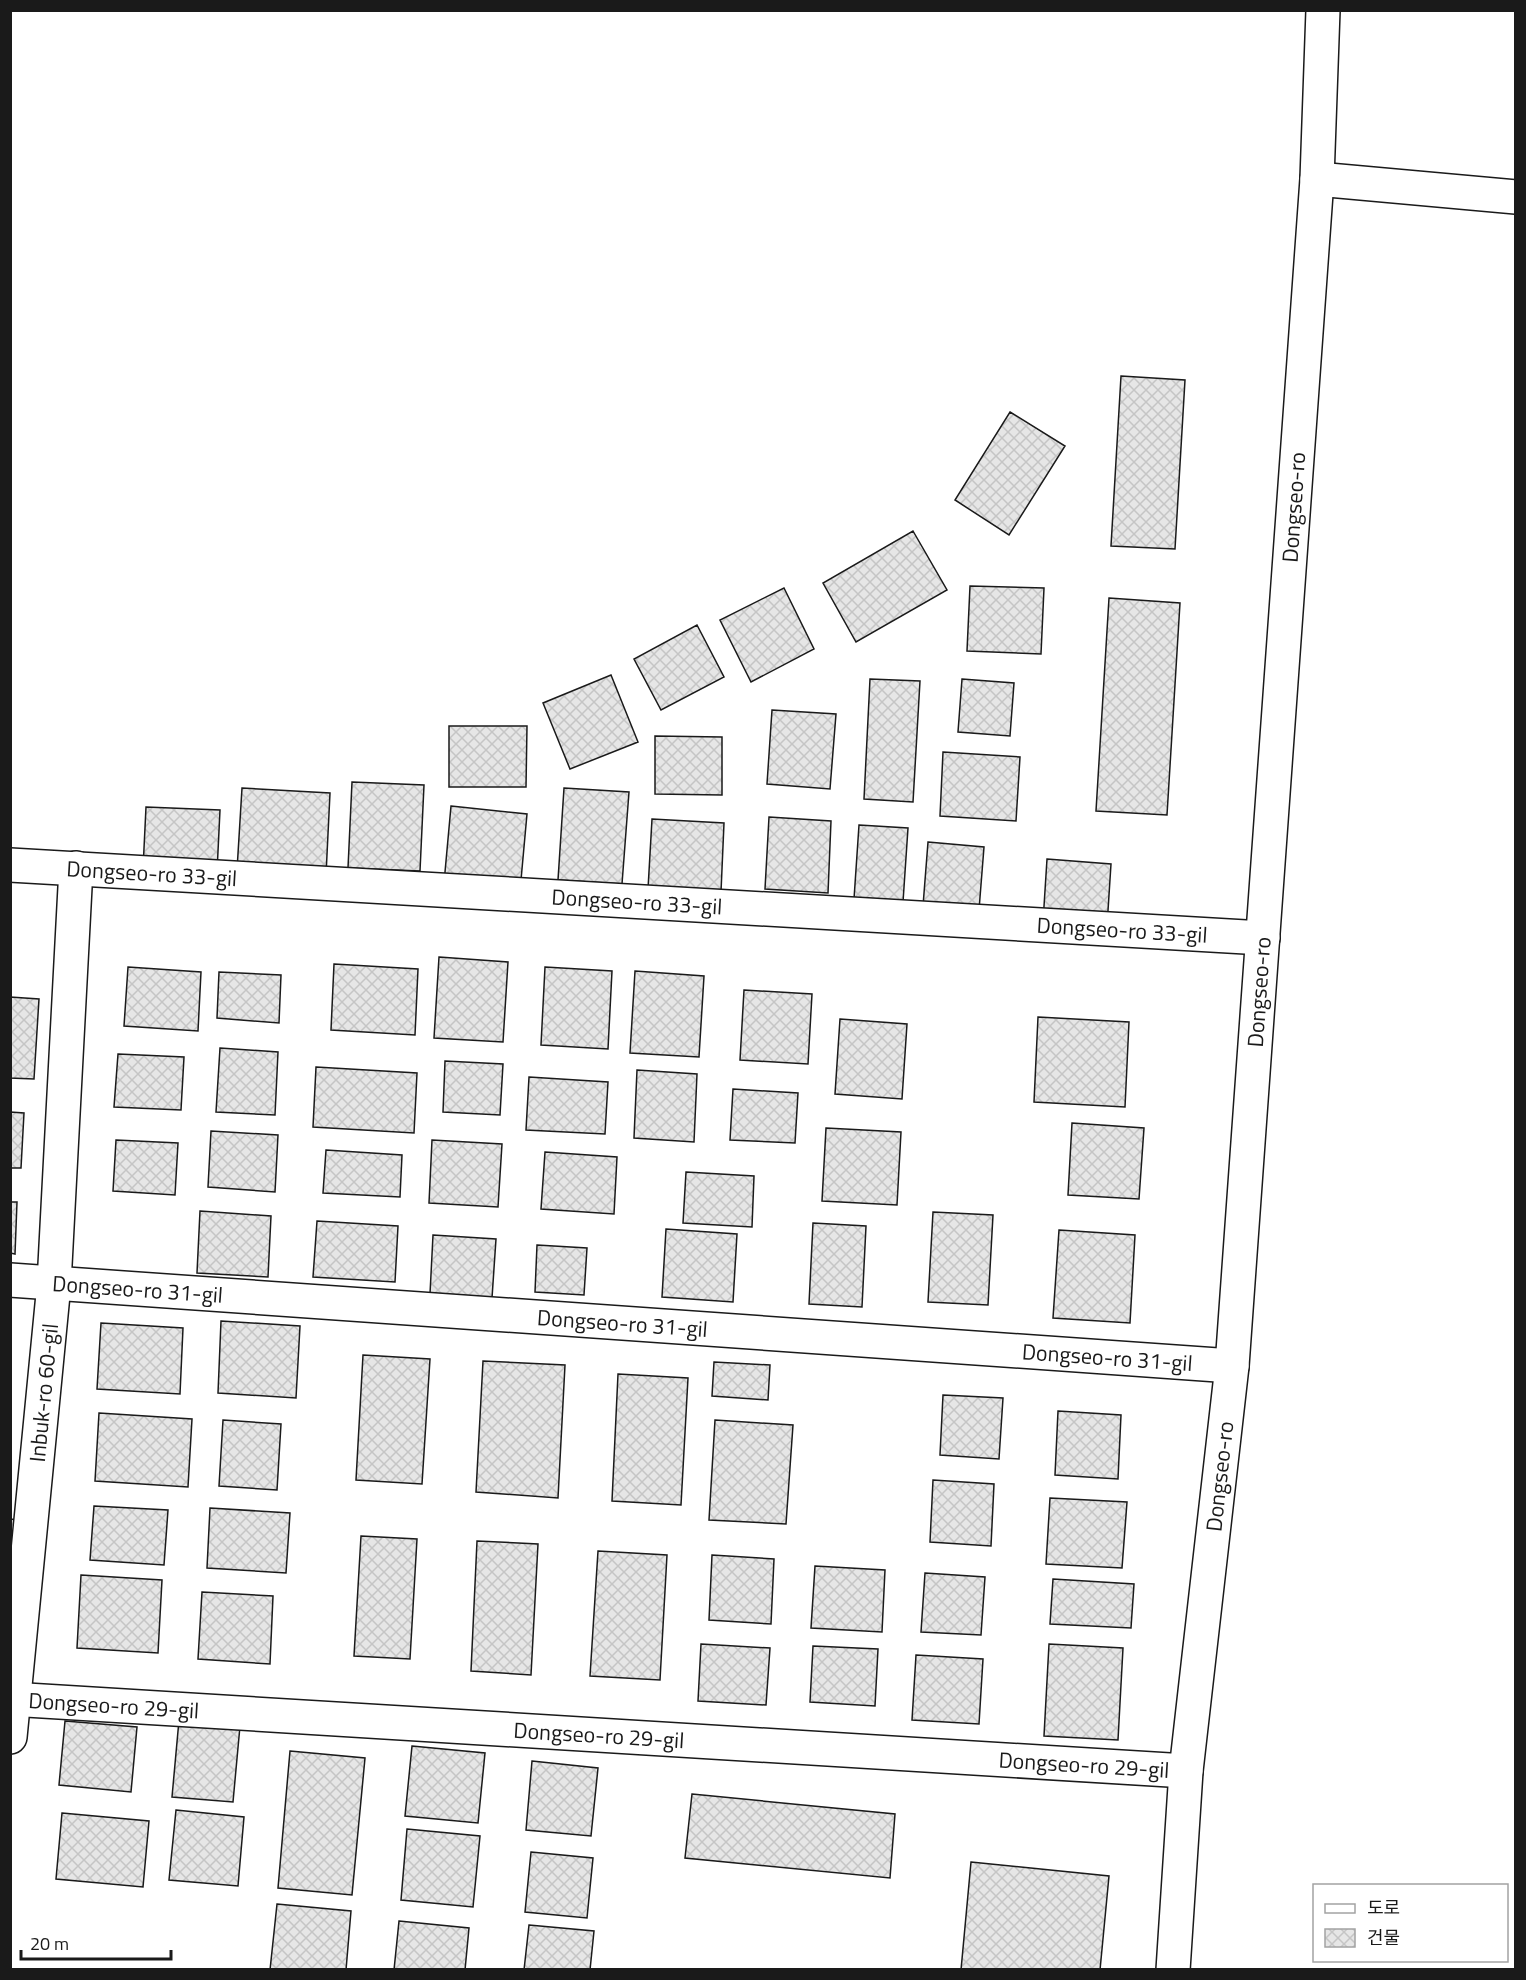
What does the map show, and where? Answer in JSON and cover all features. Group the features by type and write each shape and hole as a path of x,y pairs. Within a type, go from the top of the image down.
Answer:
{"street":[{"name":"Dongseo-ro","path":"1173,1970 1186,1771 1232,1366 1317,179 1323,10"},
{"path":"1317,179 1515,198"},
{"name":"Dongseo-ro 33-gil","path":"10,865 1263,938"},
{"name":"Inbuk-ro 60-gil","path":"10,1737 54,1284 76,868"},
{"name":"Dongseo-ro 31-gil","path":"10,1280 1232,1366"},
{"name":"Dongseo-ro 29-gil","path":"12,1699 1186,1771"}],"building":[{"path":"1121,376 1185,380 1175,549 1111,546"},
{"path":"1010,412 1065,446 1009,535 955,500"},
{"path":"913,531 947,590 856,642 823,583"},
{"path":"970,586 1044,588 1041,654 967,651"},
{"path":"784,588 814,649 751,682 720,620"},
{"path":"1109,598 1180,603 1167,815 1096,811"},
{"path":"697,625 724,677 661,710 634,659"},
{"path":"611,675 638,742 570,769 543,703"},
{"path":"870,679 920,681 913,802 864,799"},
{"path":"962,679 1014,683 1010,736 958,732"},
{"path":"772,710 836,714 830,789 767,784"},
{"path":"449,726 527,726 526,787 449,787"},
{"path":"655,736 722,737 722,795 655,794"},
{"path":"943,752 1020,757 1016,821 940,816"},
{"path":"352,782 424,785 420,871 348,868"},
{"path":"242,788 330,793 326,875 237,870"},
{"path":"564,788 629,792 622,884 558,880"},
{"path":"451,806 527,814 520,891 444,883"},
{"path":"146,807 220,810 217,872 143,869"},
{"path":"769,817 831,821 828,893 765,889"},
{"path":"652,819 724,823 721,892 648,889"},
{"path":"859,825 908,828 903,902 854,899"},
{"path":"928,842 984,847 979,910 923,906"},
{"path":"1047,859 1111,864 1107,926 1043,922"},
{"path":"439,957 508,962 503,1042 434,1038"},
{"path":"334,964 418,969 415,1035 331,1030"},
{"path":"128,967 201,972 198,1031 124,1026"},
{"path":"545,967 612,971 608,1049 541,1045"},
{"path":"635,971 704,976 699,1057 630,1053"},
{"path":"219,972 281,975 279,1023 217,1018"},
{"path":"744,990 812,994 808,1064 740,1060"},
{"path":"10,997 39,999 34,1079 10,1078"},
{"path":"1038,1017 1129,1022 1125,1107 1034,1102"},
{"path":"840,1019 907,1024 902,1099 835,1094"},
{"path":"220,1048 278,1052 275,1115 216,1112"},
{"path":"118,1054 184,1057 181,1110 114,1107"},
{"path":"445,1061 503,1064 500,1115 443,1112"},
{"path":"316,1067 417,1073 414,1133 313,1127"},
{"path":"637,1070 697,1074 694,1142 634,1138"},
{"path":"529,1077 608,1082 605,1134 526,1130"},
{"path":"733,1089 798,1093 795,1143 730,1140"},
{"path":"10,1112 24,1113 21,1168 10,1168"},
{"path":"1072,1123 1144,1128 1139,1199 1068,1195"},
{"path":"826,1128 901,1132 897,1205 822,1201"},
{"path":"211,1131 278,1135 275,1192 208,1187"},
{"path":"116,1140 178,1143 175,1195 113,1191"},
{"path":"432,1140 502,1144 498,1207 429,1203"},
{"path":"326,1150 402,1155 400,1197 323,1193"},
{"path":"545,1152 617,1157 614,1214 541,1209"},
{"path":"686,1172 754,1176 752,1227 683,1223"},
{"path":"10,1202 17,1202 15,1254 10,1253"},
{"path":"200,1211 271,1216 268,1277 197,1273"},
{"path":"933,1212 993,1215 988,1305 928,1302"},
{"path":"317,1221 398,1226 395,1282 313,1277"},
{"path":"813,1223 866,1226 862,1307 809,1304"},
{"path":"666,1229 737,1234 733,1302 662,1297"},
{"path":"1059,1230 1135,1235 1130,1323 1053,1318"},
{"path":"433,1235 496,1239 492,1298 430,1294"},
{"path":"537,1245 587,1248 584,1295 535,1292"},
{"path":"221,1321 300,1326 296,1398 218,1393"},
{"path":"101,1323 183,1328 180,1394 97,1389"},
{"path":"363,1355 430,1359 422,1484 356,1480"},
{"path":"483,1361 565,1365 558,1498 476,1492"},
{"path":"714,1362 770,1365 768,1400 712,1396"},
{"path":"618,1374 688,1378 681,1505 612,1501"},
{"path":"943,1395 1003,1398 999,1459 940,1455"},
{"path":"1058,1411 1121,1415 1118,1479 1055,1475"},
{"path":"99,1413 192,1419 188,1487 95,1481"},
{"path":"223,1420 281,1424 277,1490 219,1486"},
{"path":"715,1420 793,1425 786,1524 709,1520"},
{"path":"933,1480 994,1484 991,1546 930,1542"},
{"path":"1050,1498 1127,1502 1122,1568 1046,1564"},
{"path":"94,1506 168,1510 164,1565 90,1560"},
{"path":"210,1508 290,1513 286,1573 207,1568"},
{"path":"10,1519 18,1520 10,1582"},
{"path":"361,1536 417,1539 410,1659 354,1656"},
{"path":"477,1541 538,1544 531,1675 471,1671"},
{"path":"598,1551 667,1555 660,1680 590,1676"},
{"path":"712,1555 774,1559 771,1624 709,1620"},
{"path":"815,1566 885,1570 882,1632 811,1628"},
{"path":"925,1573 985,1577 981,1635 921,1632"},
{"path":"81,1575 162,1580 158,1653 77,1648"},
{"path":"1053,1579 1134,1584 1131,1628 1050,1624"},
{"path":"202,1592 273,1596 270,1664 198,1659"},
{"path":"701,1644 770,1648 766,1705 698,1701"},
{"path":"1049,1644 1123,1648 1118,1740 1044,1736"},
{"path":"813,1646 878,1649 875,1706 810,1702"},
{"path":"916,1655 983,1659 979,1724 912,1720"},
{"path":"179,1720 240,1726 233,1802 172,1797"},
{"path":"65,1721 137,1727 131,1792 59,1785"},
{"path":"412,1746 485,1753 478,1823 405,1816"},
{"path":"290,1751 365,1758 352,1895 278,1888"},
{"path":"532,1761 598,1768 591,1836 526,1830"},
{"path":"692,1794 895,1814 890,1878 685,1858"},
{"path":"176,1810 244,1817 238,1886 169,1880"},
{"path":"62,1813 149,1821 143,1887 56,1879"},
{"path":"407,1829 480,1836 473,1907 401,1900"},
{"path":"531,1852 593,1858 587,1918 525,1912"},
{"path":"971,1862 1109,1876 1100,1970 961,1970"},
{"path":"277,1904 351,1911 346,1970 270,1970"},
{"path":"399,1921 469,1928 465,1970 394,1970"},
{"path":"529,1925 594,1931 590,1970 524,1970"}]}
